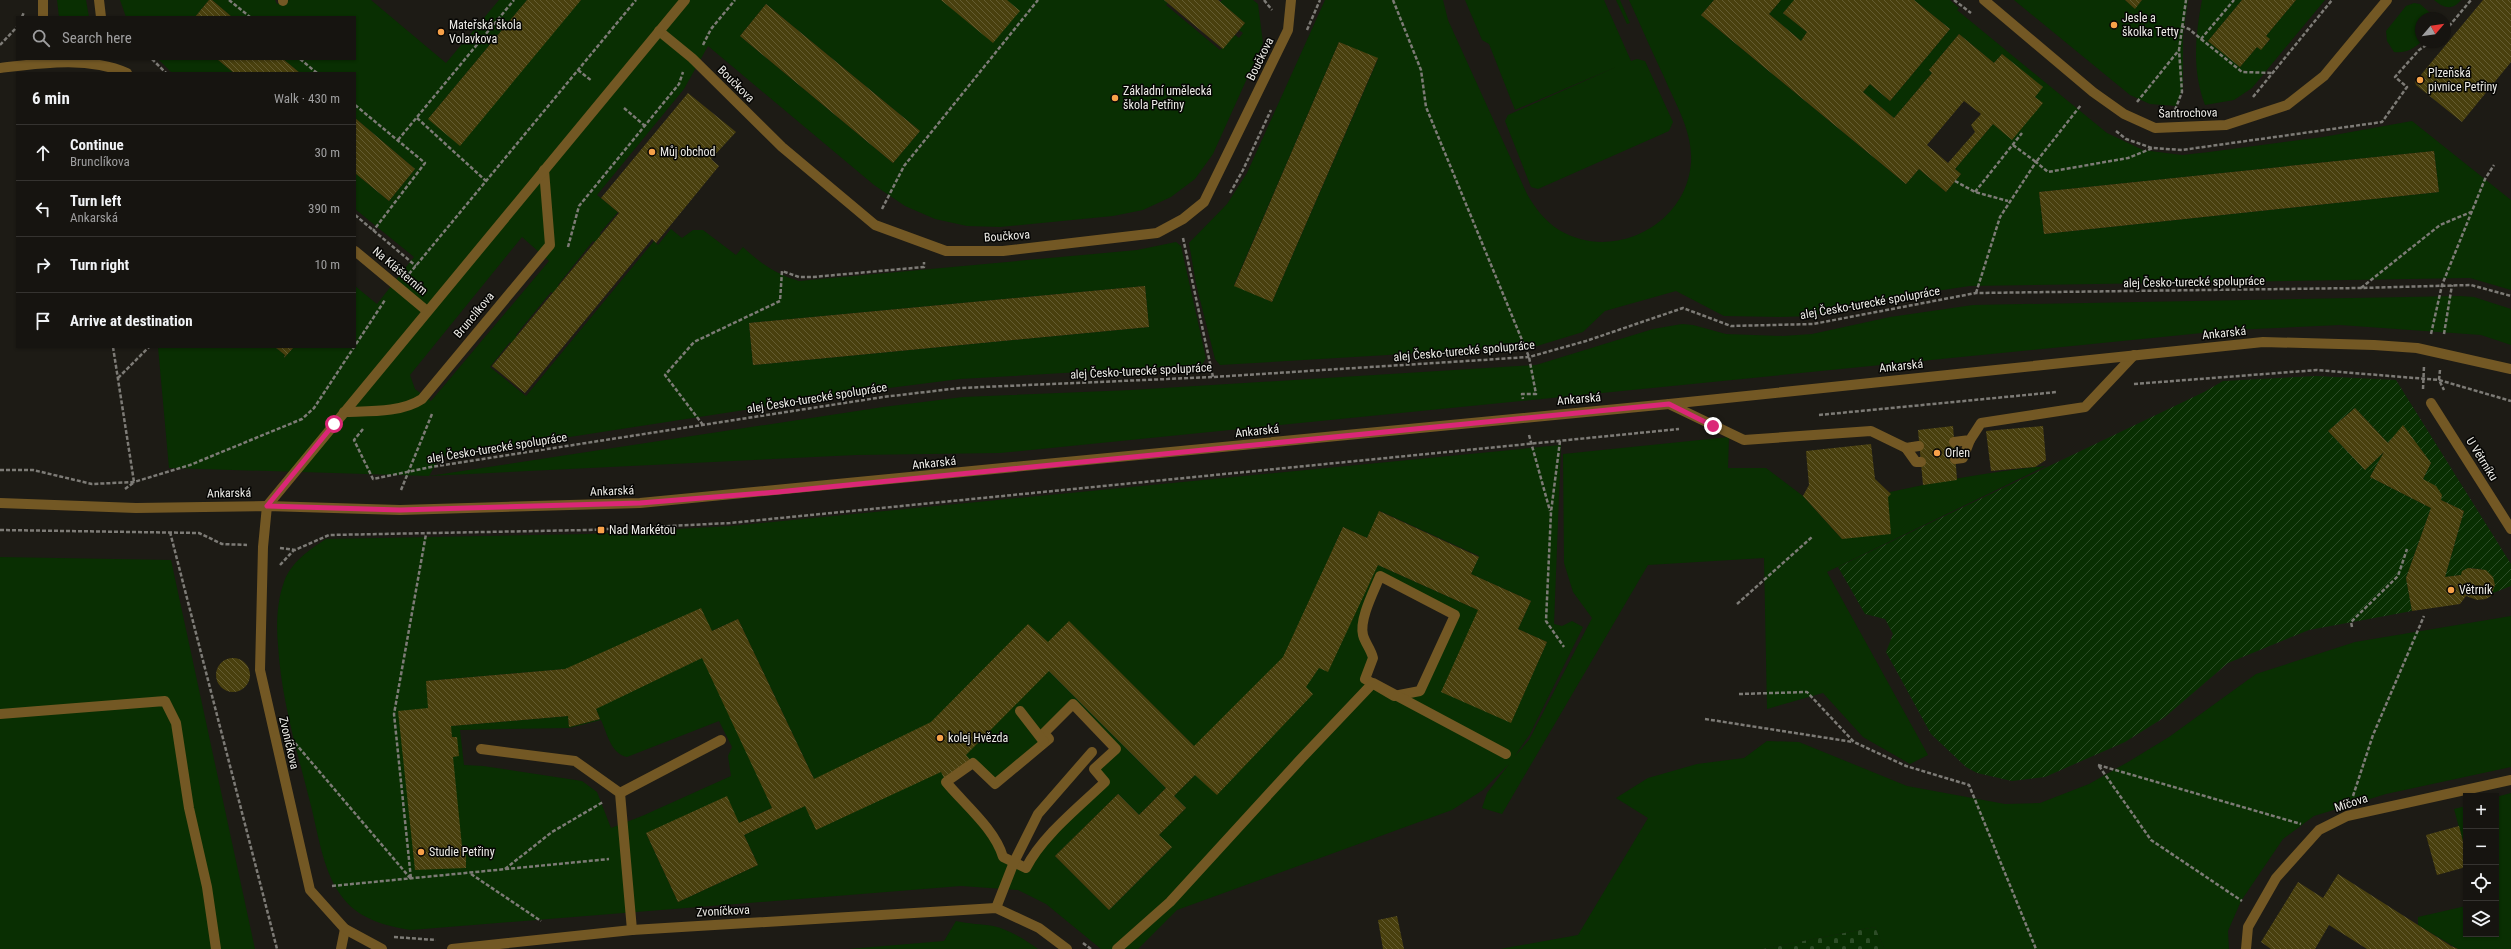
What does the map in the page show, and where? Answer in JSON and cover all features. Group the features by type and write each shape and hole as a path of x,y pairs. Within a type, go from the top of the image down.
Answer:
{"street":[{"path":"43,0 43,16"},
{"path":"99,0 101,16"},
{"path":"267,506 685,0"},
{"name":"Boučkova","path":"659,31 692,58 782,147 875,225 946,251 1003,251 1157,233 1173,224 1204,202 1288,30 1291,0"},
{"name":"Šantrochova","path":"1984,0 2093,92 2124,114 2156,128 2226,126 2287,105 2320,80 2387,0"},
{"path":"0,68 43,61 109,66 124,72"},
{"name":"Brunclíkova","path":"344,412 411,405 422,399 550,246 544,170"},
{"name":"Na Klášterním","path":"356,252 427,312"},
{"name":"Ankarská","path":"0,503 136,508 267,506 400,510 640,503 777,492 1669,404 2262,342 2374,345 2428,350 2511,370"},
{"path":"1955,458 1963,458 1970,440 1981,423 2085,407 2134,355"},
{"name":"U Větrníku","path":"2431,403 2511,529"},
{"path":"1669,404 1744,440 1871,431 1906,448 1916,462 1921,462"},
{"path":"1954,442 1970,440"},
{"path":"1906,448 1919,446"},
{"name":"Zvoníčkova","path":"267,506 263,547 260,670 310,890 345,930 382,949"},
{"path":"1394,696 1420,691 1455,615 1380,576 1368,606 1363,635 1373,658 1365,678 1394,696 1506,754"},
{"path":"1117,949 1170,902 1298,761 1373,683"},
{"path":"0,714 165,701 176,723 189,808 207,887 216,949"},
{"path":"1073,704 1116,749 1094,769 1105,782 1044,842 1032,856 1026,868 1003,857 1000,847 989,831 946,782 973,763 994,784 1044,742 1048,738 1044,733 1073,704"},
{"path":"1020,711 1044,742"},
{"path":"620,793 721,740"},
{"path":"481,749 575,761 620,793"},
{"path":"1066,949 1039,928 996,908 1014,862 1038,814 1092,752"},
{"name":"Míčova","path":"2246,949 2248,927 2276,878 2319,830 2347,816 2411,800 2511,780"},
{"path":"620,793 632,930"},
{"name":"Zvoníčkova","path":"452,949 632,930 996,908"},
{"path":"341,949 345,930"}],"path":[{"path":"229,0 249,16"},
{"path":"398,140 514,0"},
{"path":"408,275 636,0"},
{"path":"702,46 711,29 735,0"},
{"path":"875,225 904,166 1038,0"},
{"path":"1393,0 1421,70 1426,107 1529,357 1536,394 1522,394 1523,400"},
{"path":"2175,111 2182,92 2179,50 2181,26 2186,0"},
{"path":"2201,39 2234,0"},
{"path":"2249,102 2332,0"},
{"path":"2451,24 2471,0"},
{"path":"2181,26 2189,29 2242,72 2273,73"},
{"path":"0,45 16,28"},
{"path":"2013,145 2048,172 2128,158 2153,148 2182,150 2382,122 2407,87 2395,77 2422,48"},
{"path":"2135,104 2179,50"},
{"path":"153,60 165,72"},
{"path":"301,60 316,72"},
{"path":"578,70 592,81"},
{"path":"1976,293 2000,217 2008,201 2080,105"},
{"path":"356,106 425,163 373,231"},
{"path":"624,108 645,126"},
{"path":"417,118 486,181"},
{"path":"1975,192 2022,133"},
{"path":"2431,403 2423,390 2422,378 2442,285 2485,179 2494,165"},
{"path":"1955,181 1975,192 2008,201"},
{"path":"2360,288 2440,225 2472,212"},
{"path":"356,216 416,266"},
{"path":"1173,224 1183,236 1213,376"},
{"path":"703,425 665,375 694,342 780,301 782,271 799,277 813,277 924,268 923,243"},
{"name":"alej Česko-turecké spolupráce","path":"354,440 373,479 703,425 960,388 1213,376 1529,357 1586,341 1683,308 1731,326 1813,324 1976,293 2360,288 2471,284 2511,296"},
{"path":"2444,334 2452,285"},
{"path":"356,346 386,301"},
{"path":"113,348 134,482"},
{"path":"117,378 148,348"},
{"path":"0,470 33,470 92,484 134,482 190,465 302,419 314,408 354,348"},
{"path":"2134,384 2317,370 2439,380 2511,402"},
{"path":"1816,415 2061,391"},
{"path":"279,566 295,550 329,535 588,530 730,523 1681,429"},
{"path":"1528,431 1551,512"},
{"path":"1560,441 1551,512 1546,621 1564,647"},
{"path":"401,490 409,472"},
{"path":"0,530 200,533 222,544 295,550"},
{"path":"170,532 277,949"},
{"path":"410,879 394,714 426,534"},
{"path":"1737,604 1812,537"},
{"path":"2352,628 2351,622 2398,576 2407,549"},
{"path":"2347,816 2373,735 2424,616"},
{"path":"1739,694 1807,692 1854,742"},
{"path":"1704,719 1854,742 1906,766 1969,785 2036,949"},
{"path":"291,738 410,879"},
{"path":"2241,901 2151,840 2098,765 2319,830"},
{"path":"504,870 552,832 620,793"},
{"path":"327,887 625,857"},
{"path":"470,873 542,922"}],"green space":[{"path":"57,0 86,0 89,16 59,16"},
{"path":"120,0 209,0 196,16 126,16"},
{"path":"212,0 275,0 277,4 290,0 371,0 446,63 499,0 527,0 428,119 581,0 1164,0 1168,3 1166,5 1220,50 1235,35 1239,38 1243,33 1239,30 1245,23 1220,2 1222,0 1253,0 1258,4 1263,43 1213,154 1195,179 1171,197 1143,210 1113,216 1000,227 967,226 935,219 905,206 874,185 708,46 684,89 597,195 618,212 600,233 601,235 595,242 593,241 558,285 559,286 553,293 551,292 516,335 517,337 512,344 510,342 490,367 526,396 654,241 658,245 671,229 682,238 693,230 703,230 736,255 743,247 769,268 799,281 1137,250 1176,242 1181,246 1206,358 1202,365 960,379 881,389 440,457 429,476 169,468 158,348 276,348 285,355 284,358 293,348 356,348 356,287 377,304 414,257 356,210 356,174 389,201 415,169 356,119 356,72 299,72 284,60 356,60 356,16 231,16","holes":["766,4 920,131 893,163 740,36","522,237 549,261 431,401 415,389 410,375","1145,286 1149,327 753,365 749,323"]},
{"path":"1325,0 1443,0 1448,20 1527,194 1541,214 1549,223 1559,230 1580,239 1601,242 1623,239 1643,232 1661,220 1676,205 1686,185 1691,163 1691,152 1683,119 1629,0 1714,0 1701,15 1906,184 1919,169 1946,192 1961,174 1955,169 1993,124 2012,139 2042,103 2035,97 2042,87 2002,54 1994,63 1959,34 1929,70 1932,73 1894,118 1863,92 1870,84 1890,101 1950,29 1914,0 1950,0 1959,8 1957,10 2107,133 2143,150 2182,155 2323,137 2412,121 2511,200 2511,290 2470,278 1970,286 1888,298 1810,316 1781,317 1724,316 1676,291 1605,311 1583,332 1537,346 1220,365 1215,359 1196,284 1189,243 1227,204 1247,173","holes":["1339,42 1378,59 1272,302 1234,285","2434,151 2439,192 2044,234 2039,192"]},
{"path":"1465,0 1604,0 1631,61 1637,59 1645,61 1673,122 1669,131 1538,189 1531,187 1505,121 1508,115 1616,67 1515,110 1489,44 1482,40"},
{"path":"1616,0 1620,0 1630,23 1627,24"},
{"path":"1781,0 1795,0 1783,13 1807,32 1801,41 1769,14"},
{"name":"Jesle a školka Tetty","path":"2014,0 2125,0 2135,8 2142,0 2188,0 2183,35 2183,87 2176,106 2150,104 2130,95"},
{"path":"2202,0 2242,0 2208,41 2240,67 2257,47 2261,49 2270,40 2266,36 2296,0 2325,0 2252,88 2234,100 2205,105 2196,66 2196,40"},
{"path":"2434,0 2461,0 2454,6 2448,7 2441,5"},
{"path":"2414,3 2420,4 2429,12 2415,12 2415,47 2402,52 2394,52 2387,41 2386,31 2406,6"},
{"path":"159,60 218,60 233,72 171,72"},
{"path":"2460,296 2474,297 2511,309 2511,345 2481,335 2340,325 2232,330 1000,453 856,455 429,476 883,407 963,397 1131,390 1536,365 1653,329 1682,324 1693,325 1726,334 1783,336 1812,334 1890,317 1973,305"},
{"path":"2316,376 2396,380 2511,564 2511,586 2493,593 2493,577 2481,569 2468,568 2461,575 2445,577 2464,511 2441,500 2423,479 2431,463 2403,426 2388,443 2355,408 2328,431 2365,470 2384,452 2370,477 2431,508 2406,578 2412,611 2309,630 2228,663 2165,717 2125,742 2045,777 2012,781 1977,773 1966,767 1931,734 1886,652 1893,634 1885,619 1865,614 1838,567 2204,392 2223,381"},
{"path":"1729,437 1728,468 1766,468 1803,496 1841,538 1860,536 1890,492 1967,477 2046,466 1827,572 1928,755 1910,764 1863,737 1823,693 1767,709 1764,558 1648,565 1502,814 1482,808 1487,793 1509,764 1483,790 1452,810 1177,910 1138,949 1101,949 1046,904 1018,890 961,886 411,930 371,920 354,909 340,894 334,884 321,850 282,685 277,629 280,597 287,575 301,557 326,539 588,534 731,526 1561,445 1554,624 1562,626 1572,621 1583,627 1530,734 1515,756 1529,740 1592,618 1573,592 1564,563 1563,454","holes":["1380,511 1479,556 1471,574 1531,601 1518,629 1547,642 1511,722 1478,610 1378,565 1286,653 1343,527 1367,538","1380,576 1454,615 1420,691 1394,696 1366,679 1372,651 1364,622","738,619 814,779 804,806 744,835 758,865 678,902 646,833 739,823 772,808 720,649 712,631","1069,622 1194,746 1195,775 1174,796 1186,808 1159,835 1171,848 1109,910 1055,856 1118,794 1139,815 1166,788 1049,671","565,669 596,709 600,719 569,727 568,716 451,726 426,681","1073,704 1115,749 1094,769 1104,782 1026,868 1003,857 946,781 973,763 995,784 1049,739 1044,733","601,720 613,747 617,752 627,757 719,721 732,747 728,756 731,776 642,816 611,828 597,792 582,781 483,766 464,765 460,730 569,728"]},
{"path":"0,557 171,560 255,949 0,949"},
{"path":"2511,616 2511,767 2386,794 2314,816 2283,839 2241,901 2228,931 2229,949 1884,949 1875,927 1763,949 1500,949 1578,935 1648,818 1616,798 1648,778 1697,764 1744,758 1767,741 1799,742 1907,786 2005,804 2040,803 2089,784 2128,762 2169,737 2256,674 2355,642"},
{"path":"2511,793 2511,949 2458,949 2418,925 2418,917 2463,907 2463,937 2499,937 2499,796"},
{"path":"2463,807 2463,842 2454,809"},
{"path":"956,921 999,927 1017,935 1038,949 848,949 944,941"},
{"path":"1875,927 1884,949 1763,949"}],"building":[{"path":"209,0 212,0 231,16 196,16"},
{"path":"527,0 581,0 460,146 428,119"},
{"path":"941,0 1007,0 1020,11 993,43"},
{"path":"1164,0 1218,0 1245,23 1223,49"},
{"path":"1714,0 1781,0 1769,14 1801,41 1807,32 1783,13 1794,0 1914,0 1950,29 1890,101 1870,84 1863,92 1894,118 1932,73 1929,70 1959,34 1994,63 2002,54 2043,87 2035,97 2043,103 2012,140 1993,124 1955,169 1961,174 1946,192 1919,169 1906,184 1701,15","holes":["1964,101 1981,114 1971,125 1975,132 1948,163 1927,145"]},
{"path":"2125,0 2142,0 2135,9"},
{"path":"2242,0 2296,0 2266,36 2270,39 2261,50 2257,47 2240,67 2208,41"},
{"path":"2483,0 2511,0 2511,62 2462,122 2416,85 2415,82 2443,48 2451,48 2451,39"},
{"path":"766,4 920,131 893,163 740,36"},
{"path":"1339,42 1378,58 1272,302 1234,286"},
{"path":"218,60 284,60 299,72 233,72"},
{"path":"688,93 736,132 711,159 719,166 656,243 652,239 525,393 492,366 619,213 601,198"},
{"path":"356,119 415,169 389,201 356,174"},
{"path":"2434,151 2439,192 2044,234 2039,192"},
{"path":"1145,286 1149,327 753,365 749,323"},
{"path":"276,348 293,348 284,358 285,355"},
{"path":"2355,408 2388,443 2403,425 2431,463 2423,479 2436,486 2442,495 2441,500 2464,511 2445,577 2461,575 2462,571 2468,568 2486,570 2493,577 2495,585 2491,596 2486,599 2477,600 2466,596 2460,604 2412,611 2406,578 2431,508 2370,477 2384,452 2365,470 2328,431"},
{"name":"Orlen","path":"1953,426 1957,480 1923,485 1918,430"},
{"path":"2043,426 2046,460 2035,467 1991,471 1986,431"},
{"path":"1871,444 1875,479 1891,494 1888,497 1891,534 1842,539 1803,496 1809,485 1806,451"},
{"path":"1379,511 1479,557 1471,574 1531,601 1518,629 1547,642 1511,723 1441,692 1478,610 1378,565 1328,672 1319,668 1306,687 1313,694 1217,795 1195,775 1174,796 1186,808 1159,835 1172,847 1109,910 1055,856 1118,794 1139,815 1166,788 1049,671 966,755 973,763 946,782 941,772 816,830 805,806 744,835 758,865 678,902 646,833 727,796 739,823 772,808 702,658 596,709 600,719 569,727 568,716 451,726 452,737 457,737 459,756 453,757 463,856 466,855 466,868 415,870 398,711 428,708 426,681 565,669 701,608 712,631 738,619 814,779 931,722 1028,624 1048,642 1069,621 1194,746 1283,657 1343,527 1367,538"},
{"path":"230,658 236,658 240,659 247,665 250,675 249,682 243,689 236,692 230,692 226,691 219,685 216,678 216,672 217,668 223,661"},
{"path":"2459,826 2463,841 2463,868 2437,875 2426,835"},
{"path":"2338,874 2458,949 2367,949 2329,925 2315,949 2271,949 2261,942 2298,882 2323,898"},
{"path":"1397,916 1404,949 1383,949 1378,920"}],"place":[{"name":"Jesle a školka Tetty","path":"2114,25"},
{"name":"Mateřská škola Volavkova","path":"441,32"},
{"name":"Plzeňská pivnice Petřiny","path":"2420,80"},
{"name":"Základní umělecká škola Petřiny","path":"1115,98"},
{"name":"Můj obchod","path":"652,152"},
{"name":"Orlen","path":"1937,453"},
{"name":"Nad Markétou","path":"601,530"},
{"name":"Větrník","path":"2451,590"},
{"name":"kolej Hvězda","path":"940,738"},
{"name":"Studie Petřiny","path":"421,852"}],"route":[{"path":"334,424 267,506 400,510 640,503 777,492 1669,404 1713,426"}]}
